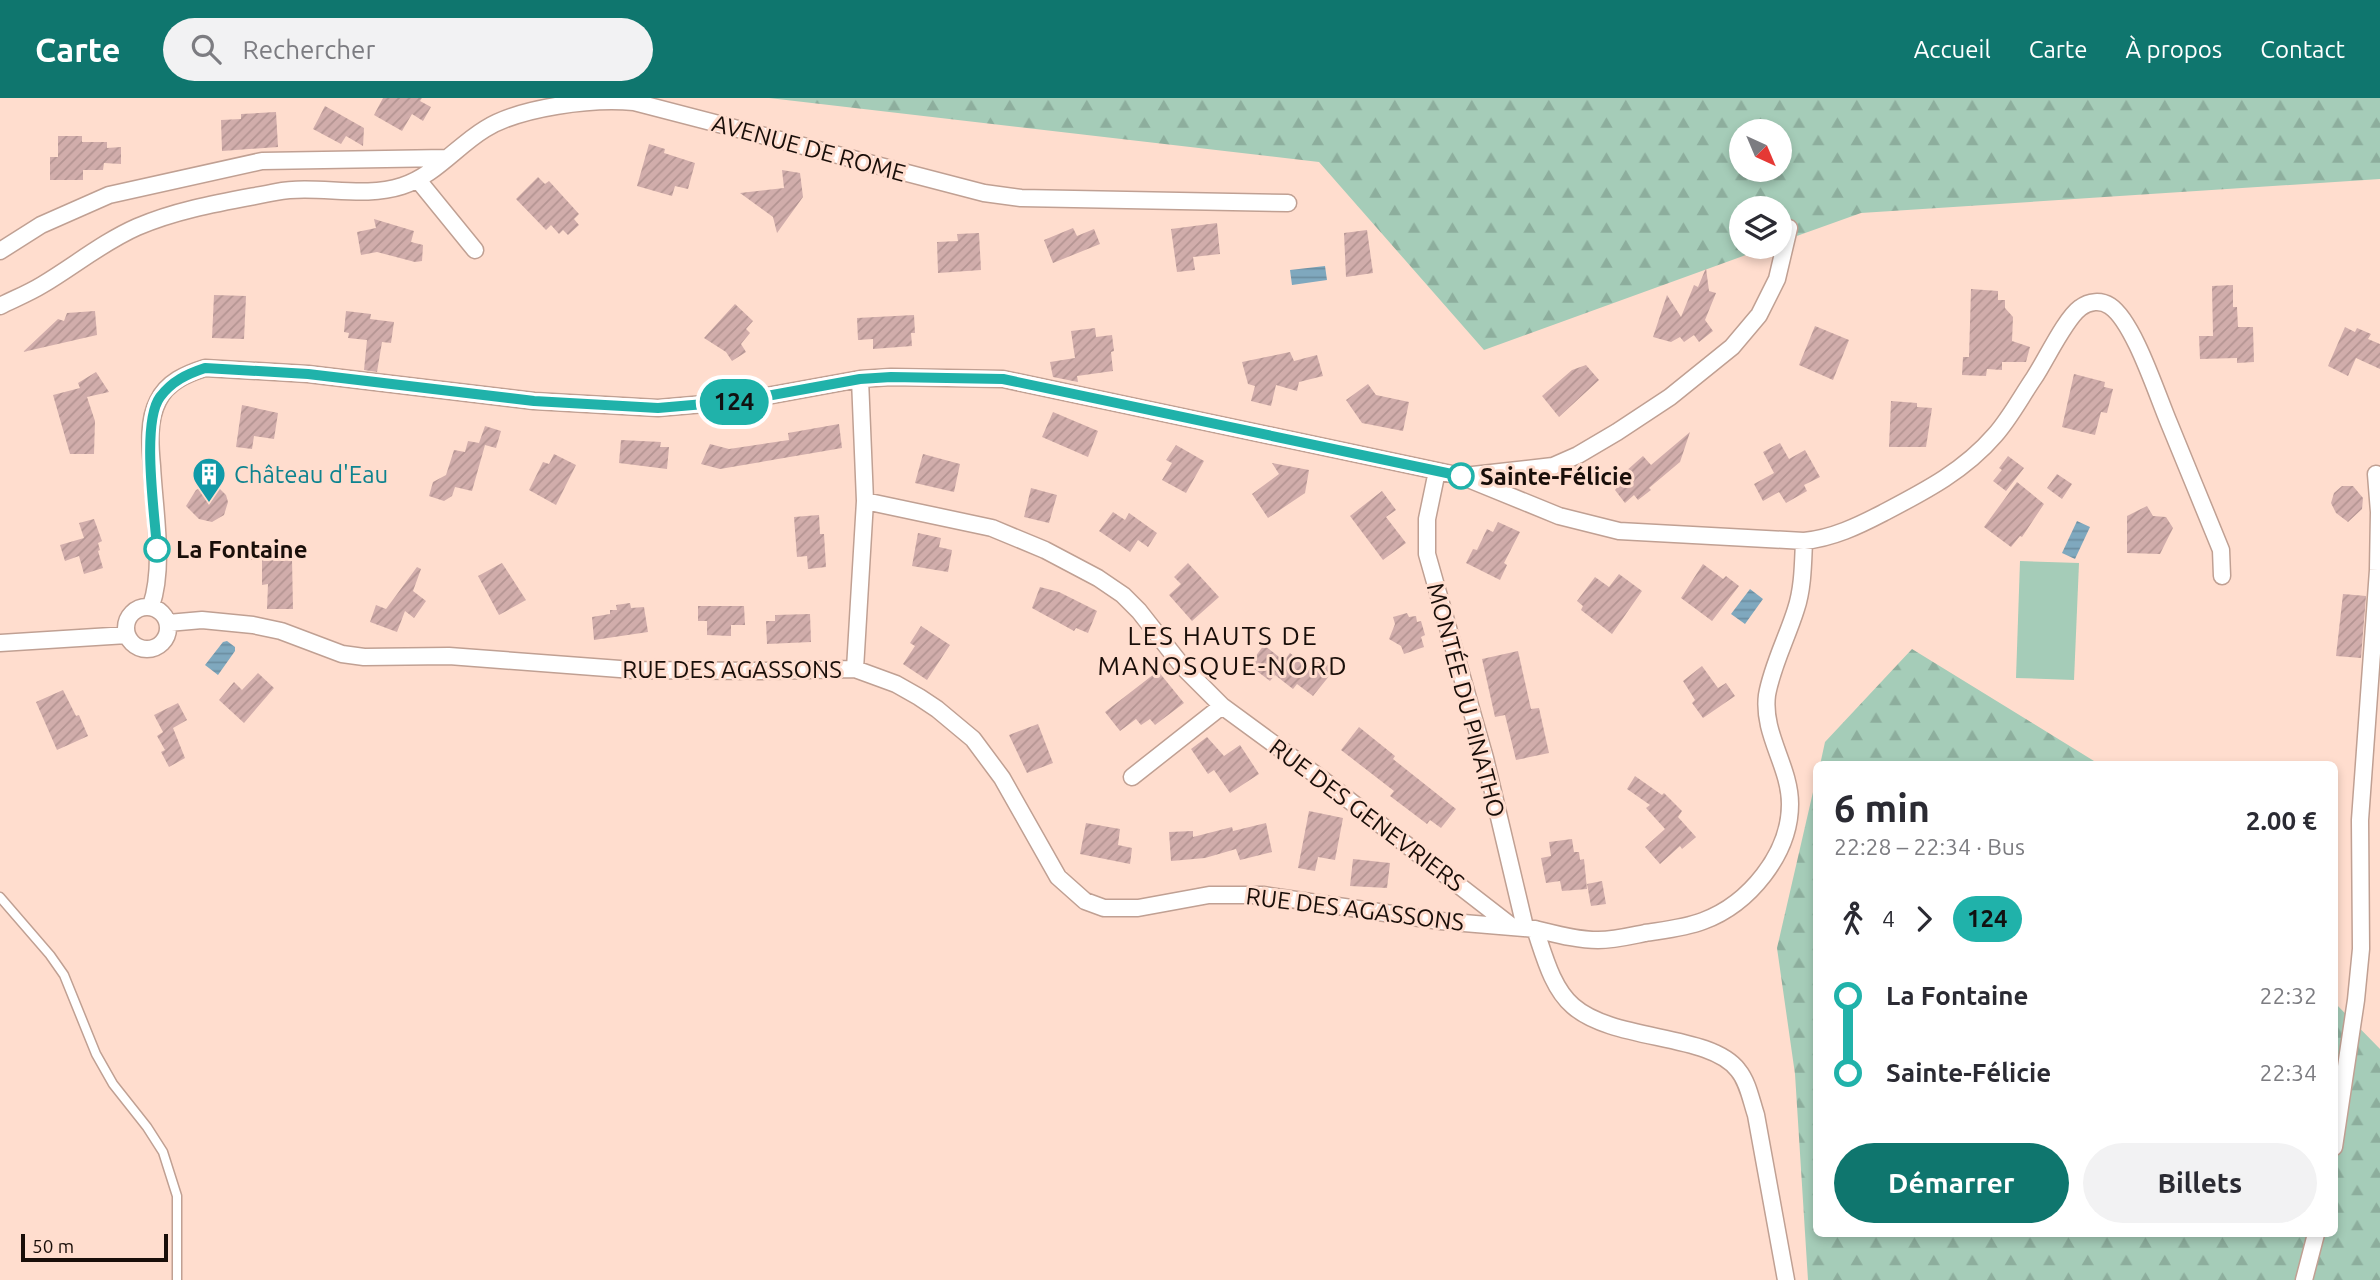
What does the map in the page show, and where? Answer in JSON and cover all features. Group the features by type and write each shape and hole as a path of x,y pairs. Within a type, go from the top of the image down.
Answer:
{"street":[{"name":"AVENUE DE ROME","path":"0,306 42,285 110,241 170,215 301,188 369,191 391,189 418,180 484,130 509,118 547,109 615,100 634,102 984,194 1021,198 1288,203"},
{"path":"0,251 50,221 109,195 262,161 447,158"},
{"path":"418,180 475,250"},
{"path":"1461,476 1553,466 1617,432 1670,397 1732,347 1759,315 1777,279 1782,259"},
{"path":"151,606 157,550 150,448 152,421 159,399 171,384 189,373 205,368 308,374 534,401 658,408 739,401 860,379 986,379 1022,382 1461,476 1559,516 1619,531 1804,541 1855,527 1926,491 1958,470 1982,449 2002,426 2079,308 2088,303 2100,302 2110,306 2120,316 2144,361 2221,551 2222,576"},
{"path":"855,668 865,500 860,379"},
{"name":"MONTÉE DU PINATHO","path":"1437,471 1427,519 1427,554 1485,758 1524,927 1557,985 1573,1007 1608,1024 1716,1053 1730,1060 1737,1068 1749,1090 1756,1115 1786,1280"},
{"path":"2338,1120 2361,949 2360,820 2378,570 2379,513 2376,474"},
{"name":"RUE DES GENEVRIERS","path":"865,500 992,528 1045,550 1098,578 1123,595 1139,611 1183,667 1222,706 1524,927"},
{"name":"RUE DES AGASSONS","path":"168,623 202,620 253,625 281,631 342,654 364,657 450,656 633,670 762,671 855,668 896,684 919,697 973,739 1002,778 1058,877 1086,901 1104,908 1139,908 1209,895 1263,895 1440,921 1524,927 1597,940 1616,939 1702,921 1725,910 1741,899 1769,867 1780,847 1788,825 1789,785 1770,733 1767,697 1800,597 1804,541"},
{"path":"151,606 159,610 168,623 166,637 156,647 142,649 135,646 127,635 125,626 134,611 151,606"},
{"path":"0,643 127,635"},
{"path":"1132,777 1222,706"},
{"path":"2304,1280 2315,1237"}],"lane":[{"path":"0,897 64,975 96,1054 107,1074 163,1152 177,1196 177,1280"}],"green space":[{"path":"769,98 2380,98 2380,179 1861,213 1792,238 1792,196 1729,196 1729,259 1735,259 1484,350 1319,162"},
{"path":"2020,561 2079,563 2074,680 2016,678"},
{"path":"1912,649 2094,761 1821,761 1825,742"},
{"path":"1813,792 1813,1237 2338,1237 2338,1006 2380,1049 2380,1280 1808,1280 1795,1074 1777,948"}],"water":[{"path":"1325,266 1327,280 1292,285 1290,270"},
{"path":"2077,521 2090,527 2075,559 2062,553"},
{"path":"1750,589 1763,599 1745,624 1731,614"},
{"path":"227,641 235,647 235,651 218,675 205,665 223,642"}],"building":[{"path":"383,98 422,98 420,101 431,107 423,121 412,114 402,131 374,115"},
{"path":"325,106 364,128 363,146 346,136 341,144 313,129"},
{"path":"276,112 278,147 222,151 221,120 241,119 241,114"},
{"path":"58,136 82,136 82,142 107,142 107,148 121,147 121,164 104,163 103,170 83,170 83,180 50,180 50,157 58,157"},
{"path":"649,144 665,149 664,153 695,163 688,189 675,186 672,196 637,186"},
{"path":"782,170 800,173 803,197 777,233 773,217 740,193 784,188"},
{"path":"538,177 545,184 549,181 579,214 574,219 579,225 568,235 563,230 559,234 551,225 546,230 516,199"},
{"path":"374,219 414,231 411,242 423,245 422,261 415,262 377,252 361,255 357,232 376,228"},
{"path":"1217,223 1220,254 1193,257 1195,270 1177,272 1171,229"},
{"path":"1073,228 1077,236 1094,229 1100,244 1053,263 1044,240"},
{"path":"1367,230 1373,273 1346,277 1344,233"},
{"path":"979,233 981,270 938,273 937,242 958,241 957,234"},
{"path":"1706,268 1709,291 1716,293 1705,320 1713,331 1699,342 1694,335 1684,342 1680,337 1671,342 1653,337 1667,295 1681,317 1694,285 1698,287"},
{"path":"2233,285 2233,307 2237,307 2238,327 2253,327 2254,362 2237,363 2237,358 2200,359 2199,336 2213,336 2212,286"},
{"path":"1971,289 1998,291 1998,300 2005,300 2005,308 2013,317 2012,341 2030,347 2026,362 2002,362 2002,370 1987,369 1986,376 1962,375 1963,357 1969,357"},
{"path":"214,295 246,296 244,339 212,338"},
{"path":"735,304 753,321 746,329 750,333 741,344 746,352 732,361 726,352 704,338"},
{"path":"95,311 97,335 23,352 58,319 64,321 67,313"},
{"path":"346,311 371,314 370,319 394,322 391,343 382,342 377,372 364,370 367,340 348,338 349,333 344,332"},
{"path":"914,315 915,333 911,333 912,346 873,349 873,339 858,340 857,318"},
{"path":"1815,326 1849,340 1833,380 1799,365"},
{"path":"2345,327 2355,332 2357,328 2371,334 2368,339 2380,344 2380,369 2356,358 2348,376 2328,366"},
{"path":"1095,328 1096,337 1112,335 1113,371 1077,376 1078,382 1053,377 1050,362 1075,358 1071,331"},
{"path":"1290,352 1294,361 1317,355 1323,376 1299,382 1297,391 1276,385 1271,406 1251,401 1255,386 1248,384 1242,362"},
{"path":"1586,365 1599,380 1559,417 1542,396 1572,370"},
{"path":"96,372 109,392 87,397 95,421 94,454 70,454 53,395 80,388 78,383"},
{"path":"2074,374 2105,382 2104,387 2113,389 2107,413 2101,412 2095,435 2062,427"},
{"path":"1368,384 1376,395 1409,402 1403,431 1362,423 1346,400"},
{"path":"1891,401 1917,403 1917,407 1932,408 1926,447 1889,447"},
{"path":"242,405 278,413 274,439 254,436 252,449 236,447"},
{"path":"1053,412 1098,431 1088,457 1042,437"},
{"path":"839,424 842,448 720,469 701,464 710,444 729,449 789,440 788,433"},
{"path":"485,426 501,431 496,448 485,445 472,491 455,487 452,496 444,501 429,496 433,482 446,475 454,450 465,452 468,441 479,443"},
{"path":"1690,432 1680,462 1638,500 1634,495 1625,503 1615,490 1628,476 1625,472 1643,456 1651,465"},
{"path":"621,440 661,442 660,447 669,447 667,469 619,463"},
{"path":"1780,443 1789,459 1805,450 1820,477 1804,485 1807,491 1786,503 1779,492 1763,501 1754,484 1774,473 1763,452"},
{"path":"1176,445 1204,461 1186,493 1162,480 1172,463 1166,460"},
{"path":"554,454 576,465 556,505 529,490 543,462 549,464"},
{"path":"923,454 960,464 954,492 915,483"},
{"path":"2008,456 2024,468 2006,491 1993,481"},
{"path":"1272,463 1309,470 1305,493 1268,518 1252,494 1279,474"},
{"path":"2057,474 2072,484 2062,499 2047,488"},
{"path":"2017,482 2044,504 2022,537 2011,547 1984,527"},
{"name":"Château d'Eau","path":"206,485 219,488 226,495 228,502 224,515 212,522 199,519 186,506 196,490"},
{"path":"2342,486 2353,486 2363,498 2362,509 2348,522 2336,513 2331,503 2334,493"},
{"path":"1031,488 1057,495 1049,523 1024,517"},
{"path":"1382,491 1396,510 1386,517 1406,543 1383,560 1350,516"},
{"path":"2147,506 2153,516 2166,517 2173,528 2160,554 2127,553 2127,516"},
{"path":"1113,512 1125,520 1129,513 1157,533 1148,547 1138,540 1130,552 1099,531"},
{"path":"819,515 820,534 824,534 826,567 808,569 807,556 797,557 794,517"},
{"path":"94,519 102,541 98,543 98,551 103,568 84,574 79,556 65,561 60,545 84,538 79,523"},
{"path":"1498,522 1520,532 1504,563 1507,565 1500,580 1466,563 1473,549 1477,550 1487,529 1493,532"},
{"path":"918,533 941,538 939,547 952,550 948,572 912,566"},
{"path":"257,544 257,560 240,560 239,545"},
{"path":"262,559 292,559 293,609 267,609 268,584 262,585"},
{"path":"502,563 526,600 499,615 478,576"},
{"path":"1188,563 1219,597 1192,621 1169,595 1181,584 1174,577"},
{"path":"1703,564 1723,579 1726,576 1739,586 1712,621 1681,598"},
{"path":"417,567 421,569 413,591 426,601 414,618 405,611 397,632 370,622 376,605 386,609"},
{"path":"1619,574 1642,591 1612,634 1581,610 1583,606 1577,601 1595,577 1609,587"},
{"path":"1040,587 1059,592 1097,611 1088,633 1076,628 1074,631 1032,608"},
{"path":"2343,594 2366,596 2361,658 2336,656"},
{"path":"630,603 631,608 644,607 648,632 594,640 592,617 610,614 610,610 617,610 616,605"},
{"path":"698,606 744,606 745,625 731,625 731,636 707,635 707,621 698,621"},
{"path":"1407,613 1409,617 1416,616 1417,622 1421,621 1425,635 1421,637 1424,647 1404,654 1401,646 1389,639 1395,624 1393,617"},
{"path":"810,614 811,642 767,644 766,621 775,621 775,615"},
{"path":"921,626 950,645 927,680 903,664 915,646 910,643"},
{"path":"1264,645 1284,661 1290,653 1309,668 1318,657 1334,670 1313,696 1297,684 1293,689 1275,675 1270,681 1249,665"},
{"path":"1518,651 1531,709 1539,708 1549,753 1516,760 1505,715 1495,717 1482,659"},
{"path":"1702,666 1718,688 1726,683 1735,696 1703,718 1692,703 1695,700 1683,681"},
{"path":"1158,671 1184,703 1155,725 1150,719 1141,725 1136,719 1120,731 1105,712"},
{"path":"258,673 274,688 244,723 219,700 234,682 242,690"},
{"path":"63,690 76,716 79,715 88,736 57,750 36,702"},
{"path":"178,703 187,720 173,728 185,758 169,767 161,752 165,750 157,736 163,732 154,715"},
{"path":"1038,724 1053,763 1027,773 1009,735"},
{"path":"1359,727 1395,756 1393,759 1456,809 1441,828 1430,820 1427,824 1390,796 1394,791 1341,750"},
{"path":"1207,737 1224,756 1240,745 1259,774 1230,793 1214,770 1208,774 1191,749"},
{"path":"1635,776 1662,795 1664,793 1682,811 1678,817 1696,837 1682,849 1680,846 1660,864 1645,847 1665,829 1646,808 1650,805 1627,789"},
{"path":"1309,811 1343,818 1335,860 1318,857 1315,871 1298,868"},
{"path":"1086,823 1120,829 1118,845 1132,848 1130,864 1080,854"},
{"path":"1266,823 1272,852 1240,860 1236,849 1205,858 1171,861 1169,832 1193,831 1193,837 1232,827 1233,831"},
{"path":"1572,839 1574,852 1579,852 1580,860 1584,859 1587,889 1562,891 1560,881 1546,883 1541,858 1551,856 1549,842"},
{"path":"1353,859 1390,863 1387,888 1350,886"},
{"path":"1602,881 1606,904 1591,906 1587,884"}],"bus line":[{"name":"124","path":"157,549 150,448 154,410 171,384 189,373 205,368 308,374 534,401 658,408 739,401 860,379 1003,379 1461,476"}],"place":[{"name":"Sainte-Félicie","path":"1461,476"},
{"name":"Château d'Eau","path":"209,504"},
{"name":"La Fontaine","path":"157,549"}],"district":[{"name":"LES HAUTS DE MANOSQUE-NORD","path":"1223,650"}]}
